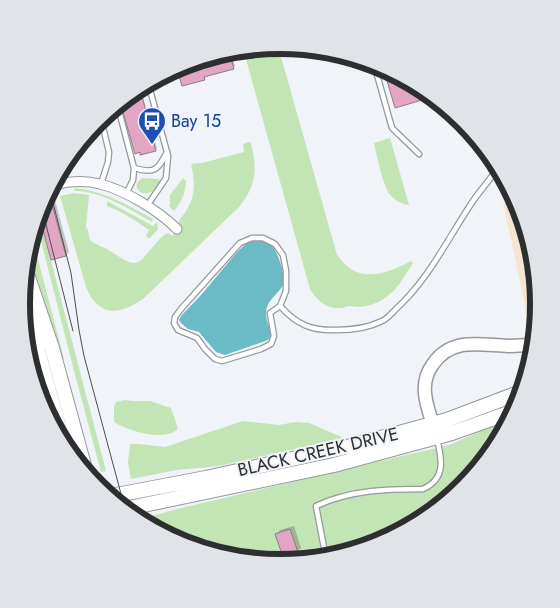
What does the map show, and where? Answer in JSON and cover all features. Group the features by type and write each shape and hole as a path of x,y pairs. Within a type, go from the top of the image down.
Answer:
{"main road":[{"path":"31,286 52,348 81,455"},
{"path":"36,357 52,407"},
{"name":"BLACK CREEK DRIVE","path":"134,507 334,465 435,430 513,396"},
{"name":"BLACK CREEK DRIVE","path":"118,495 435,430 452,433 504,414"}],"street":[{"path":"61,184 73,181 101,184 126,194 147,206 177,229"},
{"path":"435,430 426,400 425,385 429,370 443,353 453,348 470,344 526,345"},
{"path":"35,354 52,348"}],"lane":[{"path":"377,73 392,128 420,154"},
{"path":"147,206 166,178 168,156 150,90"},
{"path":"119,113 134,168 133,180 126,194"},
{"path":"101,184 109,152 103,127"},
{"path":"134,168 154,170 160,166 167,152"},
{"path":"280,306 297,322 314,329 353,330 383,321 407,299 436,262 475,198 494,174"},
{"path":"252,238 263,238 275,244 283,255 286,271 286,291 280,306 270,313 274,336 271,344 261,349 222,360 215,358 196,338 178,330 174,323 175,317 181,309 240,243 252,238"},
{"path":"325,550 316,506 329,499 368,490 423,489 428,486 438,477 440,471 441,458 435,430"}],"shaded area":[{"path":"508,201 511,208 525,255 530,304 529,323 503,202"}],"green space":[{"path":"280,54 337,255 348,267 363,274 380,273 411,261 413,263 394,291 375,304 361,307 332,308 320,301 310,289 245,56"},
{"path":"390,138 409,205 399,202 391,196 385,186 374,143"},
{"path":"251,143 254,161 254,176 249,191 239,207 143,299 126,308 110,311 103,309 97,304 86,287 60,196 74,193 89,195 86,227 90,240 127,261 136,263 163,236 169,233 172,236 181,227 179,221 192,200 193,194 194,182 191,164 244,152 243,144"},
{"path":"142,178 159,179 160,182 156,189 151,192 141,192 137,186"},
{"path":"183,178 186,181 184,193 174,211 169,206 170,195"},
{"path":"75,188 96,192 116,199 153,219 152,222 105,197 74,191"},
{"path":"107,201 153,226 157,222 158,229 149,239 146,236 149,230 107,206"},
{"path":"42,227 106,471 101,472 40,236"},
{"path":"38,259 64,359 60,360 35,285 32,269 34,260"},
{"path":"125,400 150,401 171,408 178,429 172,433 155,435 137,432 114,422 116,402"},
{"path":"243,421 279,425 296,422 309,423 344,438 219,466 177,470 131,479 128,463 130,444 165,447"},
{"path":"500,423 488,443 468,469 445,492 419,512 376,535 329,549 280,554 247,552 200,541 148,517 177,509 449,445"}],"water":[{"path":"249,241 262,241 273,247 279,260 284,281 266,310 267,321 272,334 268,340 225,355 216,352 199,332 188,329 179,320 237,252"}],"building":[{"path":"231,59 234,69 204,77 205,80 182,86 179,75 200,67"},
{"path":"386,78 424,100 395,108"},
{"path":"142,95 156,151 140,155 140,152 135,154 122,110"},
{"path":"52,203 66,256 51,260 42,227"},
{"path":"290,529 298,552 282,554 275,534"}],"tram line":[{"path":"52,201 71,273 84,356 122,497"},
{"path":"45,220 73,331"}],"place":[{"name":"Bay 15","path":"152,145"}]}
